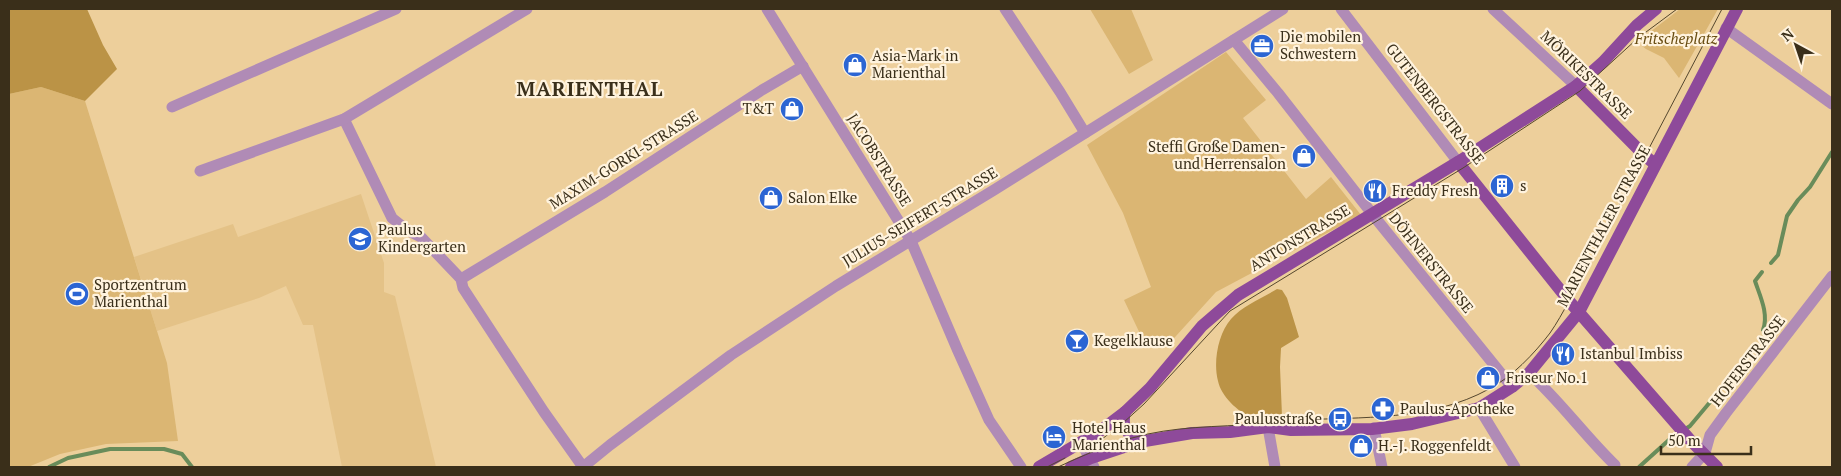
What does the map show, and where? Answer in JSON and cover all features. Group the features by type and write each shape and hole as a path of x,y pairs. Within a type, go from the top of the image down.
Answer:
{"main road":[{"name":"ANTONSTRASSE","path":"1081,442 1100,431 1125,412 1150,388 1202,326 1238,295 1458,162 1576,86 1603,62 1637,25 1656,9"},
{"name":"MARIENTHALER STRASSE","path":"1071,467 1092,463 1139,442 1192,433 1230,432 1268,427 1291,430 1374,428 1412,424 1479,408 1512,387 1529,372 1579,312 1737,9"},
{"name":"MÖRIKESTRASSE","path":"1576,86 1655,164"},
{"name":"GUTENBERGSTRASSE","path":"1458,162 1579,312 1691,441 1717,467"},
{"path":"1125,412 1123,419 1124,428 1139,442"},
{"path":"1039,467 1081,442"}],"street":[{"path":"172,107 396,9"},
{"path":"200,172 344,119 528,9"},
{"name":"JACOBSTRASSE","path":"767,9 911,241 989,420 1021,467"},
{"path":"1004,9 1085,133"},
{"name":"JULIUS-SEIFERT-STRASSE","path":"583,467 731,355 836,286 1283,9"},
{"name":"GUTENBERGSTRASSE","path":"1340,9 1458,162"},
{"name":"MÖRIKESTRASSE","path":"1493,9 1576,86"},
{"path":"1726,28 1832,104"},
{"name":"DÖHNERSTRASSE","path":"1234,40 1512,387"},
{"name":"MAXIM-GORKI-STRASSE","path":"461,279 605,192 754,95 803,66"},
{"path":"344,119 392,218 407,230 420,236 461,279 463,288 544,412 583,467"},
{"name":"HOFERSTRASSE","path":"1692,467 1705,453 1710,435 1715,428 1832,276"},
{"path":"1529,372 1615,465"},
{"path":"1479,408 1515,467"},
{"path":"1268,427 1275,467"},
{"path":"1374,428 1382,467"},
{"path":"1081,442 1092,463"}],"shaded area":[{"path":"9,9 87,9 103,45 117,69 85,101 41,87 9,94"},
{"path":"361,194 384,263 384,292 395,296 436,467 342,467 313,325 303,325 286,286 259,298 157,331 134,257 233,224 238,237"},
{"path":"1277,289 1282,290 1287,298 1299,337 1281,348 1282,416 1254,418 1246,415 1226,398 1218,381 1216,357 1223,332 1231,319 1246,306"}],"green space":[{"path":"1090,9 1131,9 1153,60 1129,74"},
{"name":"Fritscheplatz","path":"1680,9 1718,9 1679,78 1664,58 1637,42"},
{"path":"1226,52 1266,100 1243,118 1306,199 1331,177 1361,215 1216,292 1166,347 1143,340 1124,300 1151,287 1123,213 1087,145"},
{"name":"Sportzentrum Marienthal","path":"41,87 85,101 167,363 178,441 106,444 60,454 28,467 9,467 9,94"}],"waterway":[{"path":"1771,263 1778,255 1787,216 1810,187 1832,152"},
{"path":"1762,272 1755,281 1764,311 1765,324 1763,330"},
{"path":"1639,467 1670,439 1690,426 1716,395"},
{"path":"49,467 68,458 110,449 164,449 182,454 192,467"}],"tram line":[{"path":"1083,450 1102,439 1144,404 1230,311 1463,168 1580,91 1638,38 1677,9"},
{"path":"1058,467 1104,447 1163,431 1420,412 1444,407 1467,399 1498,384 1530,357 1558,321 1722,9"},
{"path":"1047,467 1065,458"}],"place":[{"name":"Die mobilen Schwestern","path":"1262,46"},
{"name":"Asia-Mark in Marienthal","path":"855,65"},
{"name":"T&T","path":"792,109"},
{"name":"Steffi Große Damen- und Herrensalon","path":"1304,156"},
{"name":"s","path":"1502,186"},
{"name":"Freddy Fresh","path":"1375,191"},
{"name":"Salon Elke","path":"771,198"},
{"name":"Paulus Kindergarten","path":"360,239"},
{"name":"Sportzentrum Marienthal","path":"77,294"},
{"name":"Kegelklause","path":"1077,341"},
{"name":"Istanbul Imbiss","path":"1563,354"},
{"name":"Friseur No.1","path":"1488,378"},
{"name":"Paulus-Apotheke","path":"1383,409"},
{"name":"Paulusstraße","path":"1340,419"},
{"name":"Hotel Haus Marienthal","path":"1054,437"},
{"name":"H.-J. Roggenfeldt","path":"1361,446"}],"district":[{"name":"MARIENTHAL","path":"590,89"}]}
